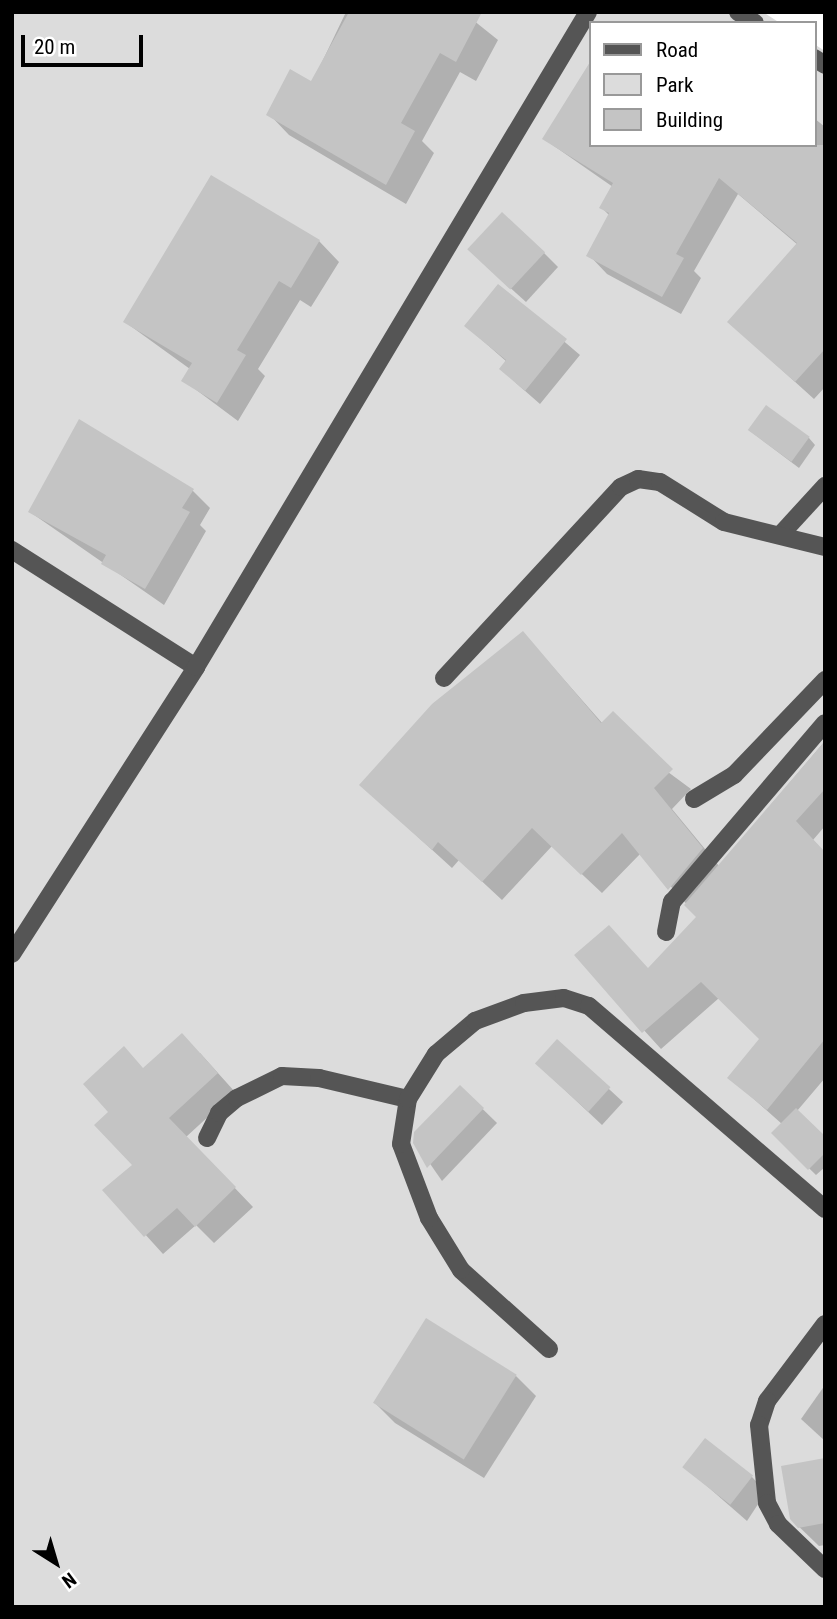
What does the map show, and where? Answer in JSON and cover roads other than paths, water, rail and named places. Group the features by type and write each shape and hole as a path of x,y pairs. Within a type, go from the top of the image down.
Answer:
{"street":[{"path":"12,954 196,667 588,12"},
{"path":"444,678 621,487 638,479 660,482 724,522 782,533 825,547"},
{"path":"782,533 825,486"},
{"path":"12,550 196,667"},
{"path":"694,799 734,775 825,680"},
{"path":"666,932 672,901 825,723"},
{"path":"549,1349 461,1270 429,1218 401,1144 408,1099 436,1054 475,1021 524,1003 564,998 589,1006 632,1039 825,1209"},
{"path":"206,1138 219,1113 237,1098 282,1076 408,1099"},
{"path":"825,1324 767,1401 759,1424 767,1503 778,1524 825,1569"}]}
